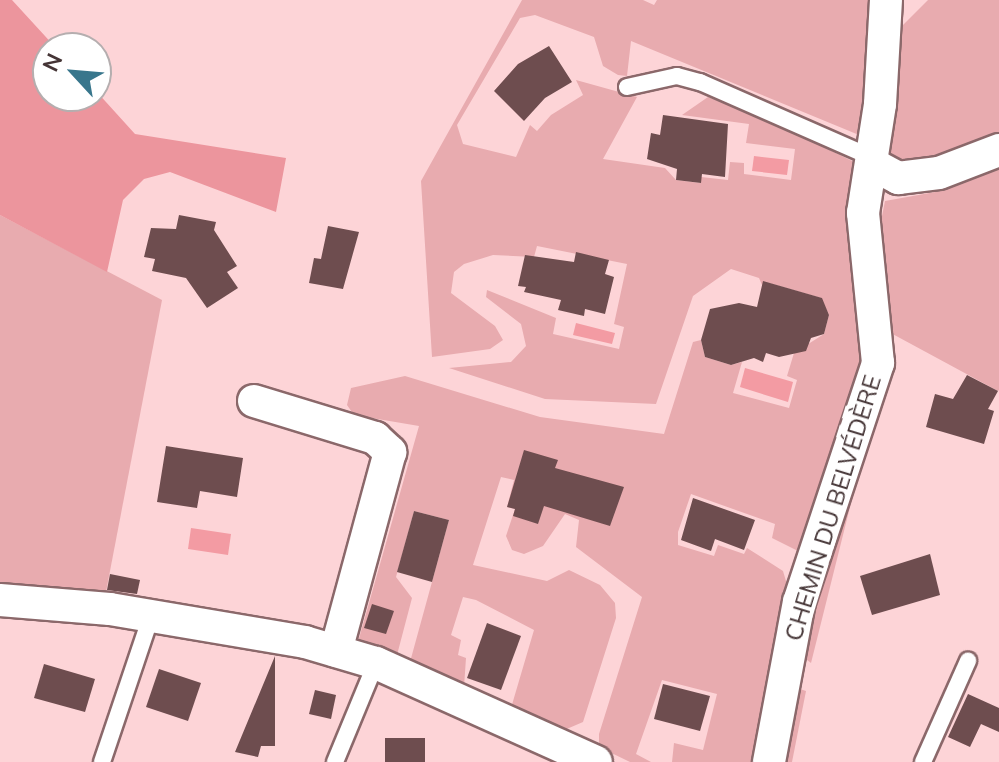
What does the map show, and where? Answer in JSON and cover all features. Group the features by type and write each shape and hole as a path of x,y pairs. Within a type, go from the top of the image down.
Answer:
{"street":[{"name":"CHEMIN DU BELVÉDÈRE","path":"769,762 799,602 878,363 863,213 872,161 886,0"},
{"path":"872,161 898,178 939,173 999,150"},
{"path":"254,401 375,438 390,452 336,651"},
{"path":"0,600 151,616 336,651 376,663 596,762"}],"lane":[{"path":"627,87 677,76 700,82 872,161"},
{"path":"102,762 151,616"},
{"path":"923,762 968,661"},
{"path":"335,762 376,663"}],"shaded area":[{"path":"0,0 12,0 41,32 32,32 32,112 112,112 112,109 135,134 286,158 276,212 170,172 144,179 123,200 107,272 0,215"},
{"path":"522,0 643,0 654,5 657,0 878,0 859,135 631,41 627,76 618,75 603,66 594,37 535,15 520,18 457,125 463,144 516,157 530,125 537,131 551,115 583,95 576,80 637,97 603,159 665,168 676,180 700,183 701,177 728,180 730,162 744,163 744,174 791,180 795,149 746,143 749,124 682,115 708,97 758,114 856,163 870,334 806,555 772,538 775,524 691,494 678,532 678,545 714,556 718,545 744,554 747,548 783,571 791,598 758,762 672,762 674,743 703,750 717,694 662,680 636,754 651,762 630,762 599,747 599,734 642,597 576,547 579,520 565,514 543,546 524,554 512,550 506,536 515,509 507,507 514,480 501,477 473,565 547,581 569,570 600,585 615,603 616,618 583,722 562,731 511,708 534,630 476,600 463,597 451,635 461,640 458,655 466,658 464,687 410,662 449,520 414,511 396,577 412,598 397,655 358,642 419,426 354,415 347,405 351,388 405,376 540,417 664,434 693,342 701,340 705,357 731,365 742,362 733,393 789,408 797,380 787,376 794,353 824,334 829,315 821,298 769,283 762,285 759,278 731,269 693,296 656,404 545,399 449,368 511,362 526,346 521,324 486,297 487,290 556,318 553,334 619,349 624,327 614,324 627,264 537,246 534,257 493,255 464,264 454,272 451,293 495,326 503,340 490,349 432,357 421,181"},
{"path":"928,0 999,0 999,140 949,160 898,164 886,157 896,32"},
{"path":"754,156 789,160 787,175 752,171"},
{"path":"999,167 998,391 887,331 871,216 882,216 885,201 935,192"},
{"path":"0,215 162,300 105,597 0,584"},
{"path":"576,323 615,333 612,344 573,335"},
{"path":"745,368 793,382 788,402 740,387"},
{"path":"848,482 855,487 811,663 797,652"},
{"path":"191,528 231,534 228,555 188,549"},
{"path":"797,688 806,691 792,762 777,762"}],"building":[{"path":"549,46 572,82 545,98 524,121 494,91 518,64"},
{"path":"663,115 728,124 725,177 702,174 701,183 676,180 677,169 647,159 651,133 660,135"},
{"path":"179,215 216,222 214,230 237,266 227,272 238,288 207,308 186,278 152,271 155,259 144,257 151,228 176,229"},
{"path":"328,226 359,232 343,289 309,283 314,258 321,259"},
{"path":"576,252 609,260 605,274 614,277 605,314 585,309 584,316 558,310 561,300 524,292 526,287 518,286 525,255 574,262"},
{"path":"763,281 822,298 829,315 824,334 811,338 806,351 779,357 766,353 763,362 754,358 731,365 705,357 701,340 710,309 739,303 757,307"},
{"path":"967,375 998,391 988,409 994,411 984,444 926,427 935,394 953,399"},
{"path":"166,446 243,458 237,497 200,491 197,508 157,502"},
{"path":"524,450 558,460 555,468 624,487 610,526 544,506 538,524 513,516 515,509 507,507"},
{"path":"693,498 755,520 744,550 715,539 711,551 681,540"},
{"path":"414,511 449,520 432,582 397,572"},
{"path":"930,554 940,595 872,615 860,576"},
{"path":"110,574 140,580 137,594 107,590"},
{"path":"372,604 394,611 386,634 364,628"},
{"path":"487,623 521,636 501,690 467,678"},
{"path":"275,656 275,746 261,746 258,757 235,752"},
{"path":"44,664 95,679 85,712 34,698"},
{"path":"159,669 201,683 188,721 146,707"},
{"path":"663,684 710,696 700,731 654,719"},
{"path":"315,690 336,695 331,719 309,714"},
{"path":"968,694 999,708 999,732 981,724 970,747 948,737"},
{"path":"385,738 425,738 425,762 385,762"}]}
